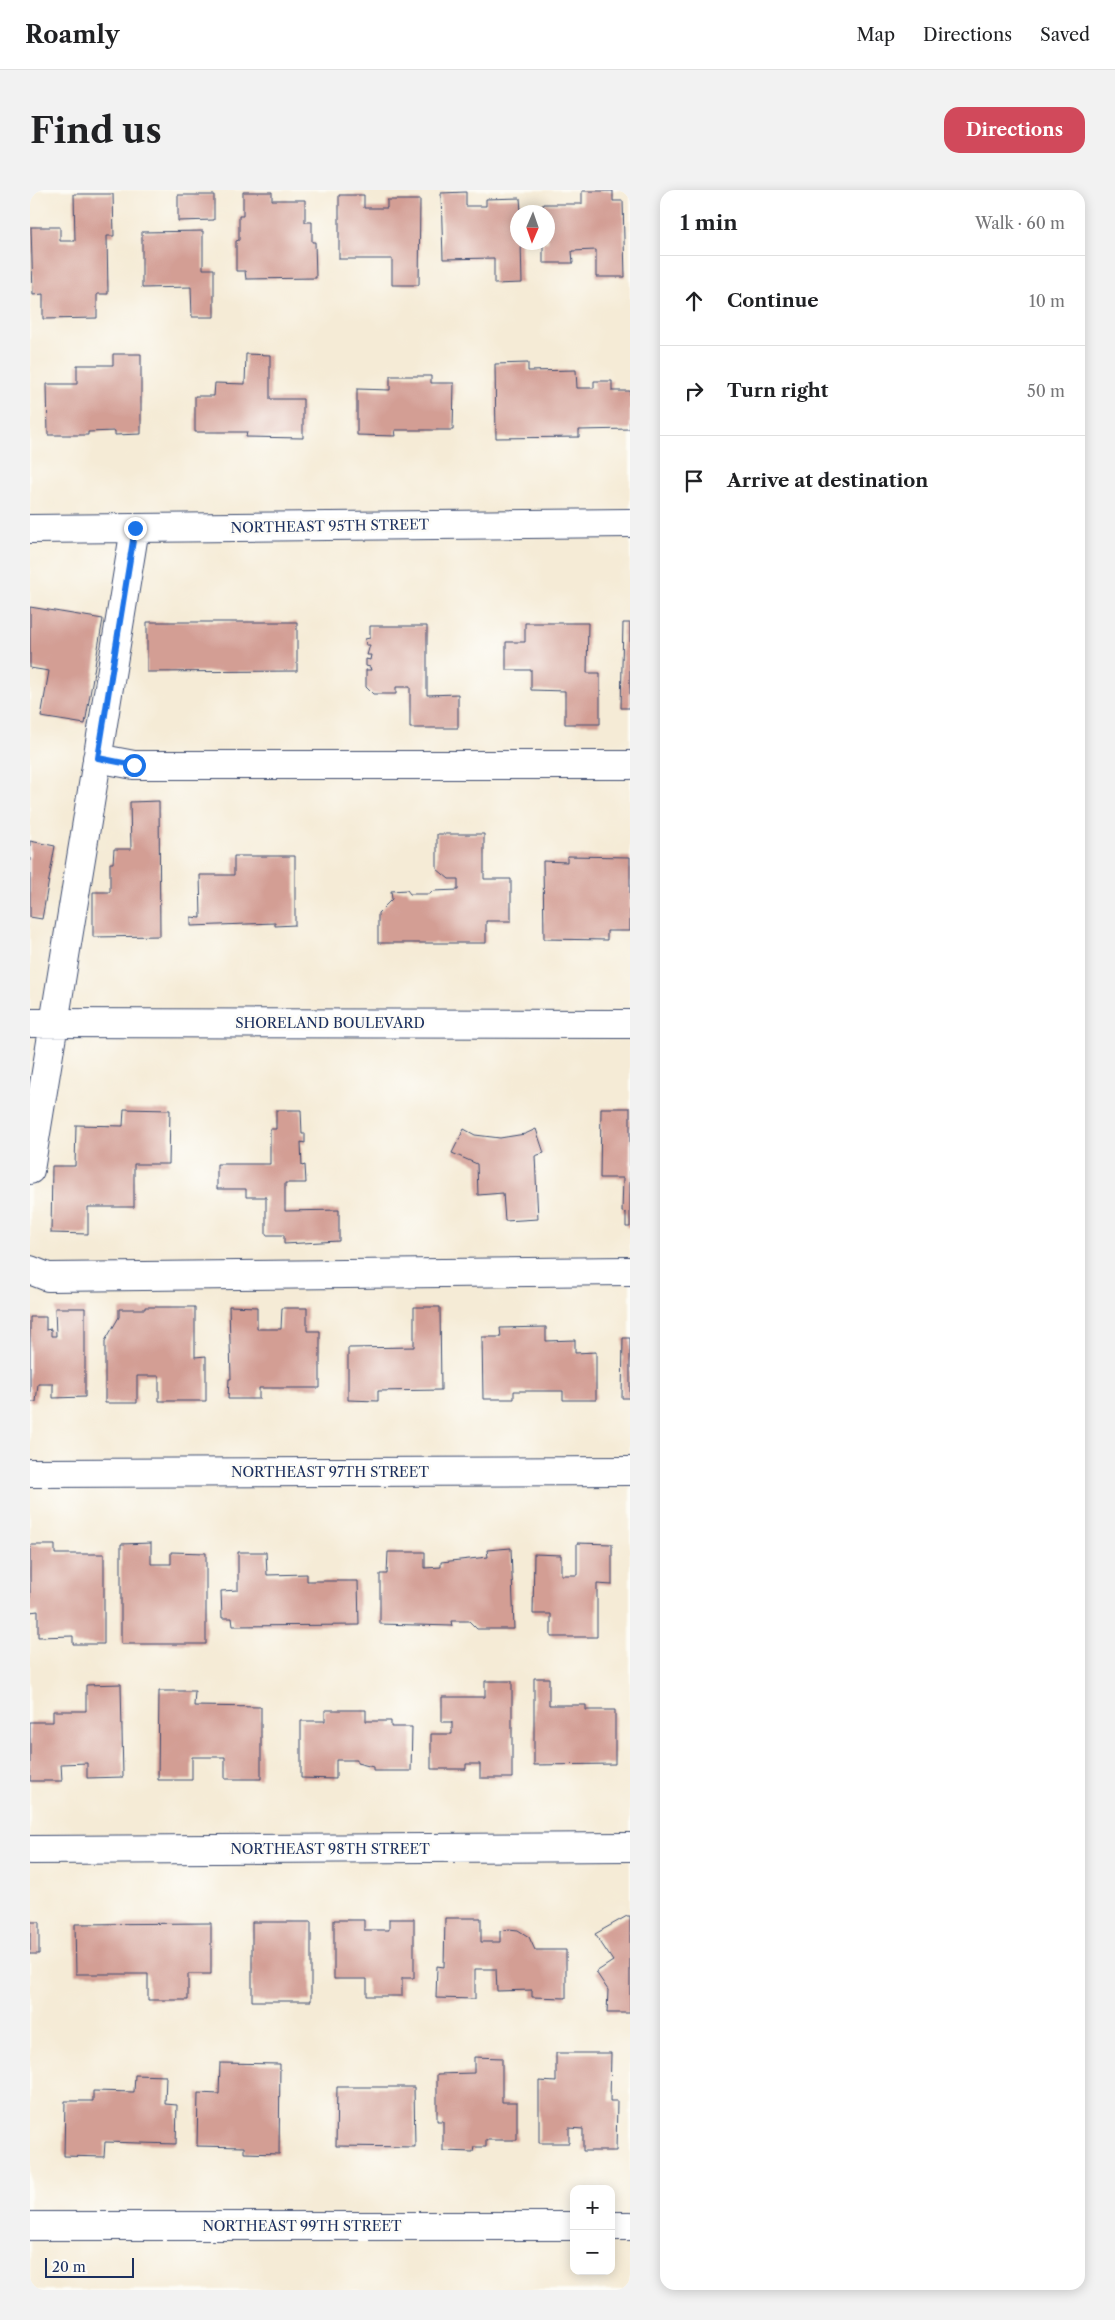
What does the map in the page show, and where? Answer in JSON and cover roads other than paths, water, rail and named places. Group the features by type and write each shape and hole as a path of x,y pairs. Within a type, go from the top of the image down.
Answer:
{"street":[{"name":"NORTHEAST 95TH STREET","path":"30,529 630,524"},
{"path":"30,1170 42,1023 98,758 135,528"},
{"path":"98,758 134,765 630,765"},
{"name":"SHORELAND BOULEVARD","path":"42,1023 630,1024"},
{"path":"30,1270 48,1277 630,1271"},
{"name":"NORTHEAST 97TH STREET","path":"30,1473 630,1471"},
{"name":"NORTHEAST 98TH STREET","path":"30,1850 630,1847"},
{"name":"NORTHEAST 99TH STREET","path":"30,2226 570,2226"},
{"path":"615,2226 630,2226"}]}
